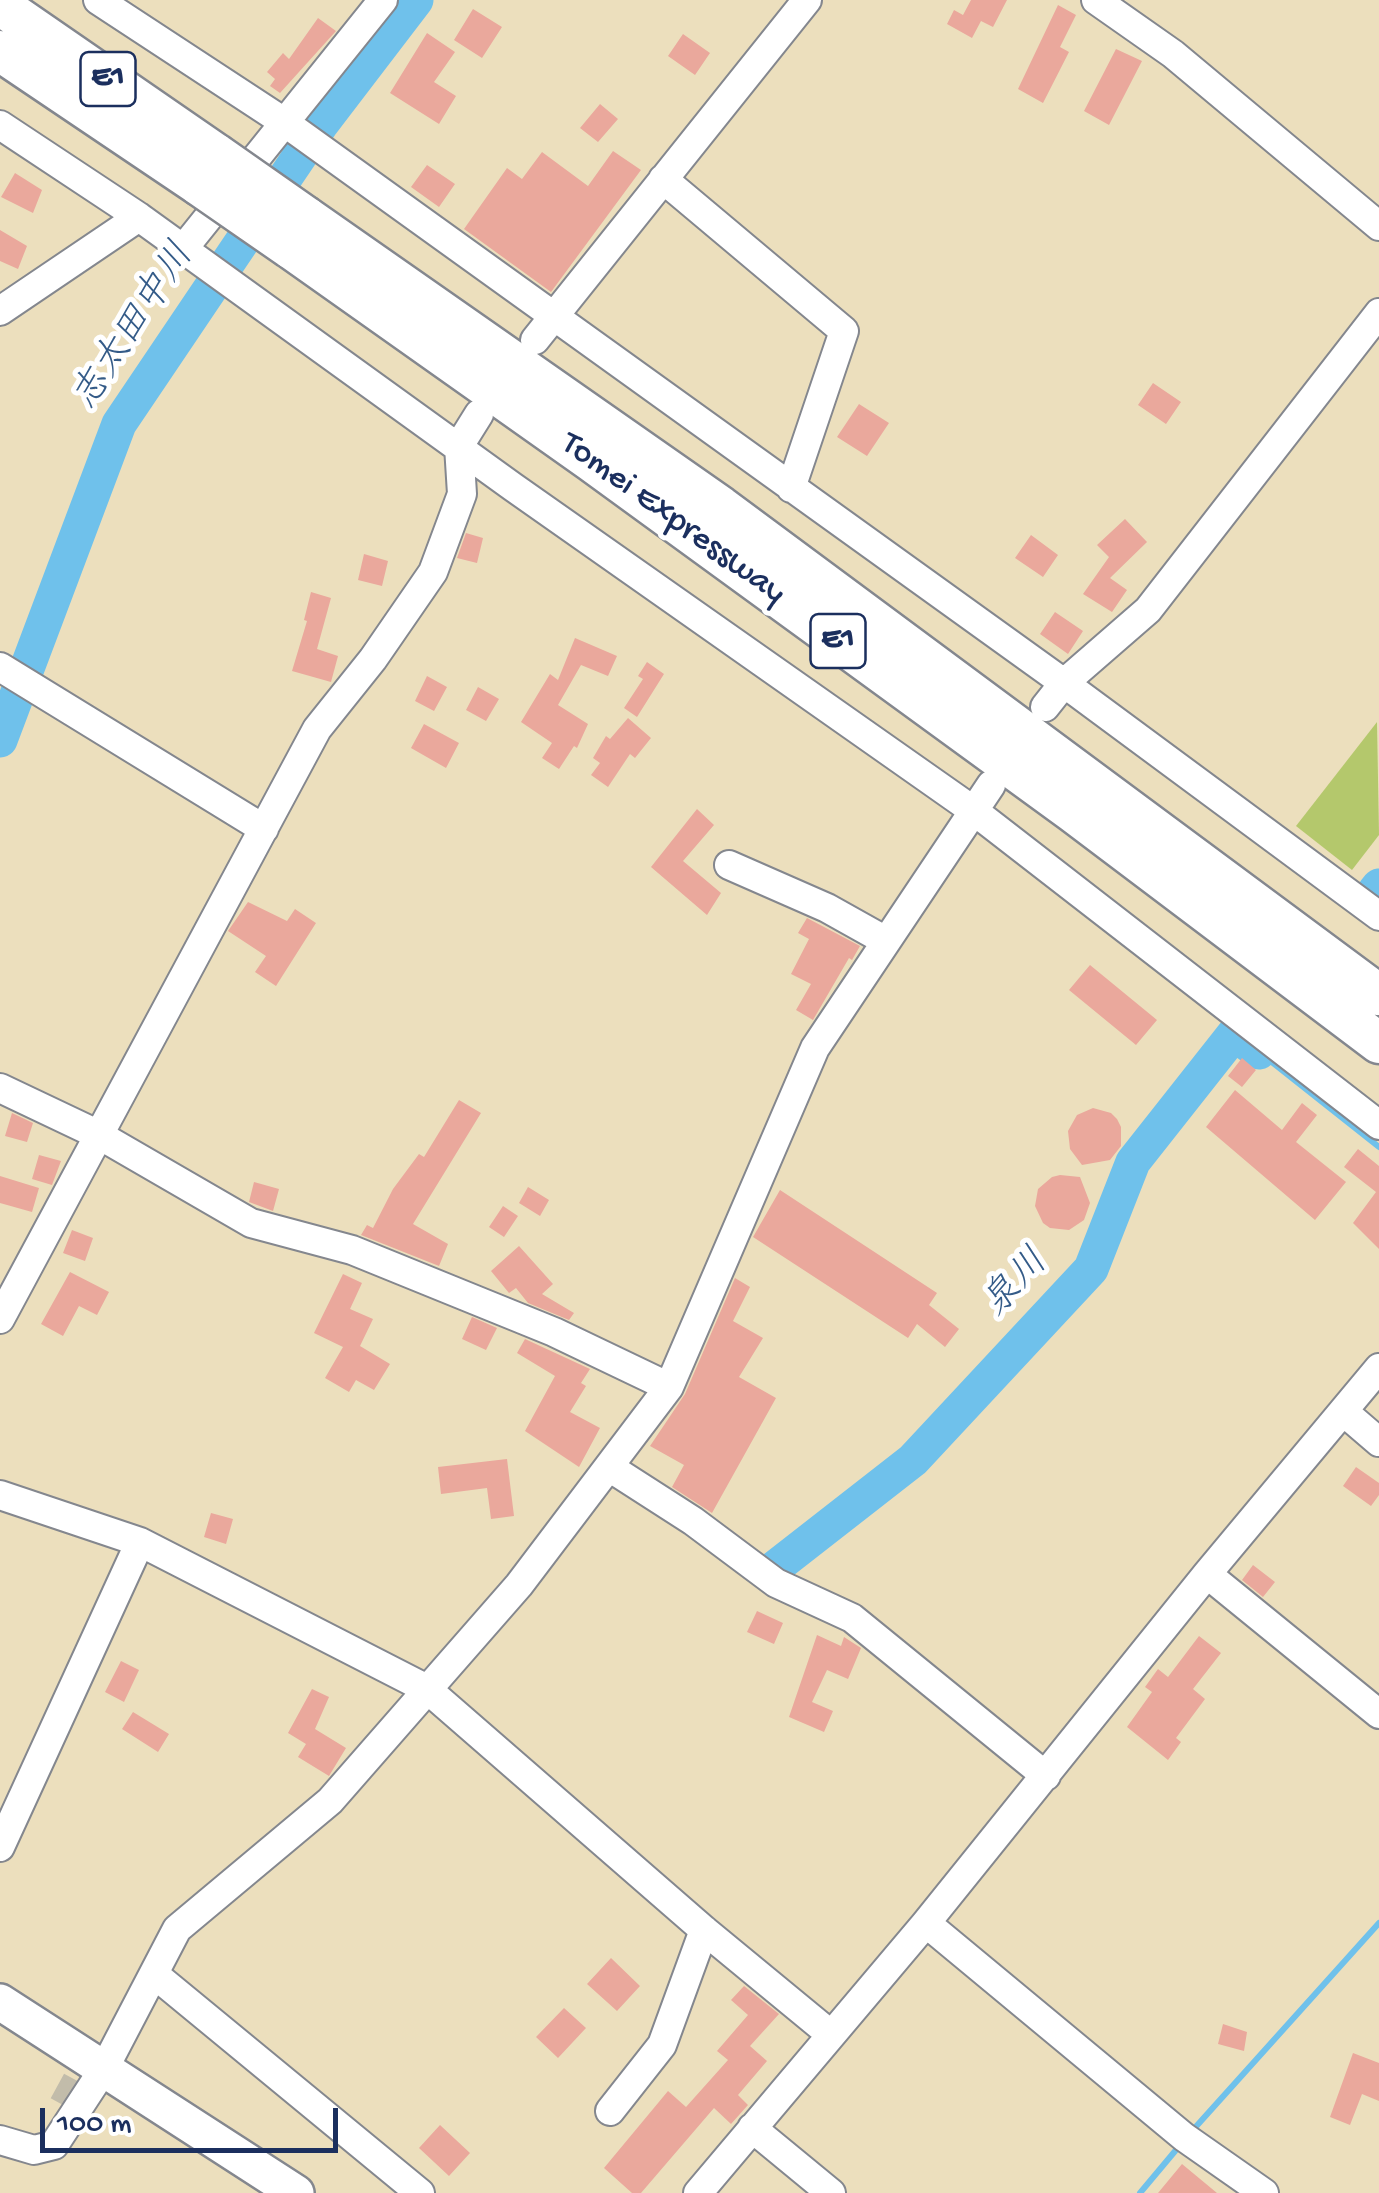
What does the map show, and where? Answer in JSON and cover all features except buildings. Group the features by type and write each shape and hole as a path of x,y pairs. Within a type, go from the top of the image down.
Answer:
{"highway":[{"name":"Tomei Expressway","path":"0,5 208,170 720,506 1379,995"},
{"name":"Tomei Expressway","path":"0,51 208,170"},
{"name":"Tomei Expressway","path":"298,232 591,461 1073,812 1379,1043"}],"main road":[{"path":"0,2002 257,2193"},
{"path":"0,2028 91,2073 296,2193"}],"street":[{"path":"98,0 284,122 543,328 791,488 1064,683 1379,916"},
{"path":"183,248 383,0"},
{"path":"543,328 808,0"},
{"path":"1096,0 1173,54 1379,226"},
{"path":"0,125 139,217 513,488 974,811 1379,1125"},
{"path":"663,179 844,331 791,488"},
{"path":"0,312 139,217"},
{"path":"1045,706 1064,683 1148,610 1379,313"},
{"path":"0,1319 317,729 373,659 433,572 462,494 460,446 478,414"},
{"path":"0,667 264,829"},
{"path":"0,2125 34,2136 52,2122 91,2073 154,1974 177,1929 330,1801 519,1584 669,1387 815,1048 991,786"},
{"path":"729,865 827,908 886,941"},
{"path":"0,1088 99,1135 251,1223 352,1250 554,1332 669,1387"},
{"path":"698,2193 926,1922 1379,1368"},
{"path":"1344,1412 1379,1442"},
{"path":"609,1467 693,1521 776,1583 852,1618 1046,1776"},
{"path":"0,1495 140,1542 427,1689 829,2034"},
{"path":"0,1847 140,1542"},
{"path":"1207,1574 1379,1714"},
{"path":"926,1922 1184,2137 1264,2193"},
{"path":"0,2140 34,2150 54,2145 162,1930 174,1936"},
{"path":"610,2111 662,2045 704,1930"},
{"path":"154,1974 420,2193"},
{"path":"752,2128 831,2193"}],"green space":[{"path":"1377,722 1379,835 1352,870 1296,826"}],"waterway":[{"name":"志太田中川","path":"0,740 119,424 322,123 416,0"},
{"name":"泉川","path":"1375,891 1379,886"},
{"name":"泉川","path":"772,1570 913,1460 1091,1269 1133,1162 1234,1034 1259,1052 1264,1045"},
{"path":"1259,1052 1379,1147"},
{"path":"1192,2131 1379,1923"},
{"path":"1140,2193 1181,2144"}],"tunnel":[{"path":"63,2105 101,2035"}]}
